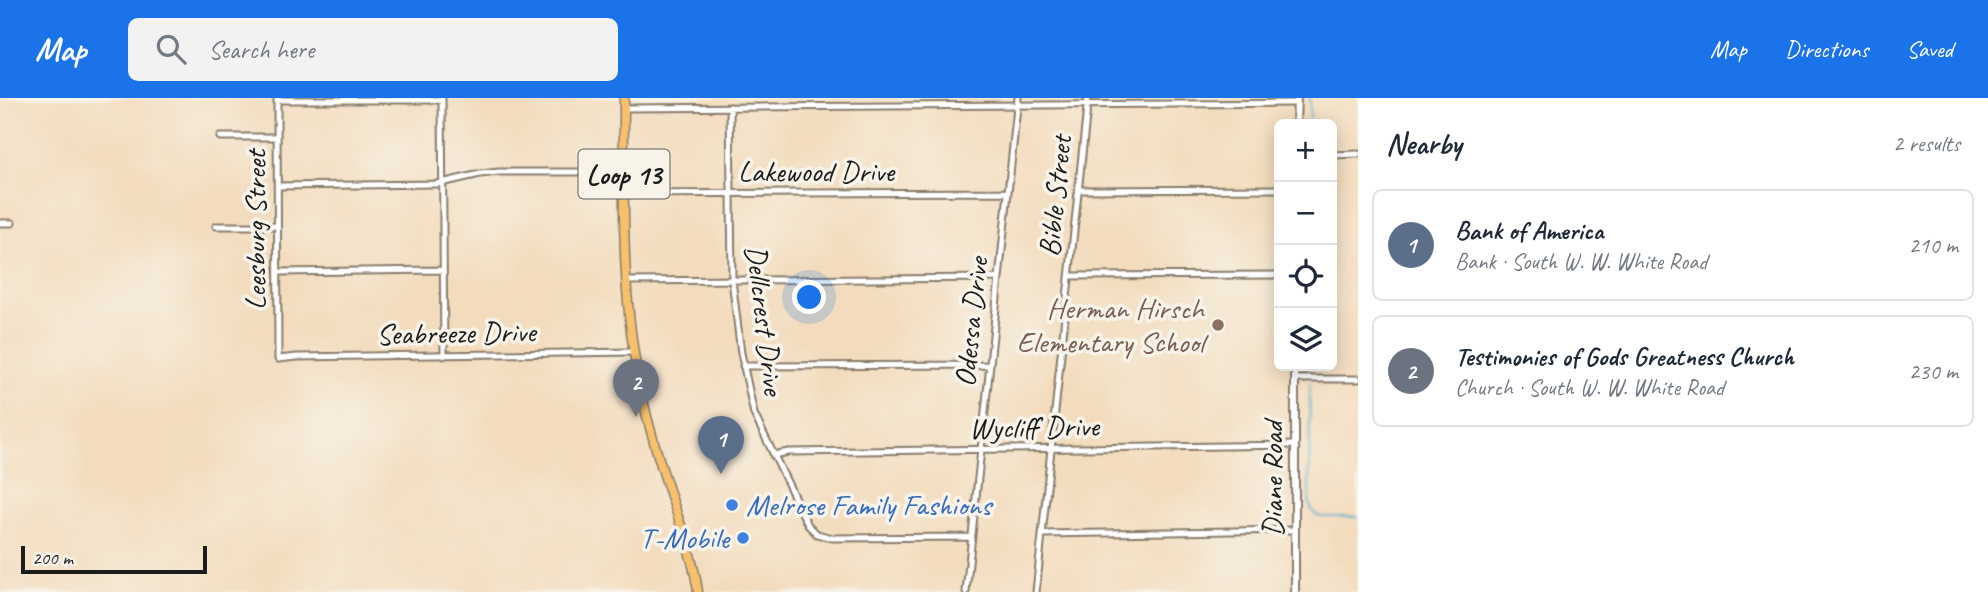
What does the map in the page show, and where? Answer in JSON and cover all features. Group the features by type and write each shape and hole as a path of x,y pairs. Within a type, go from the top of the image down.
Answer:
{"main road":[{"name":"Loop 13","path":"624,98 627,281 634,352 659,459 698,592"}],"street":[{"name":"Odessa Drive","path":"966,592 1018,98"},
{"path":"442,99 444,356"},
{"name":"Leesburg Street","path":"278,359 277,100 442,99"},
{"path":"624,108 1017,106 1088,101 1297,100 1296,119"},
{"name":"Bible Street","path":"1035,592 1088,101"},
{"name":"Dellcrest Drive","path":"730,107 732,280 743,366 752,409 808,525 817,534 832,538 972,537"},
{"path":"220,137 277,137"},
{"path":"1337,155 1358,155"},
{"path":"277,186 442,184 499,172 624,173"},
{"path":"1078,190 1274,189"},
{"name":"Lakewood Drive","path":"624,194 1008,192"},
{"path":"0,223 12,223"},
{"path":"216,226 277,226"},
{"path":"278,272 443,270"},
{"path":"1069,276 1274,275"},
{"path":"627,281 999,278"},
{"name":"Seabreeze Drive","path":"278,359 634,352"},
{"path":"743,366 989,365"},
{"name":"Diane Road","path":"1295,371 1295,592"},
{"path":"1295,379 1358,379"},
{"name":"Wycliff Drive","path":"773,455 1168,446 1295,446"},
{"path":"1042,534 1296,530"}],"waterway":[{"path":"1310,98 1310,119"},
{"path":"1310,384 1310,506 1314,513 1321,517 1358,517"}],"place":[{"name":"Herman Hirsch Elementary School","path":"1218,325"},
{"name":"Testimonies of Gods Greatness Church","path":"636,417"},
{"name":"Bank of America","path":"721,474"},
{"name":"Melrose Family Fashions","path":"732,505"},
{"name":"T-Mobile","path":"743,538"}]}
